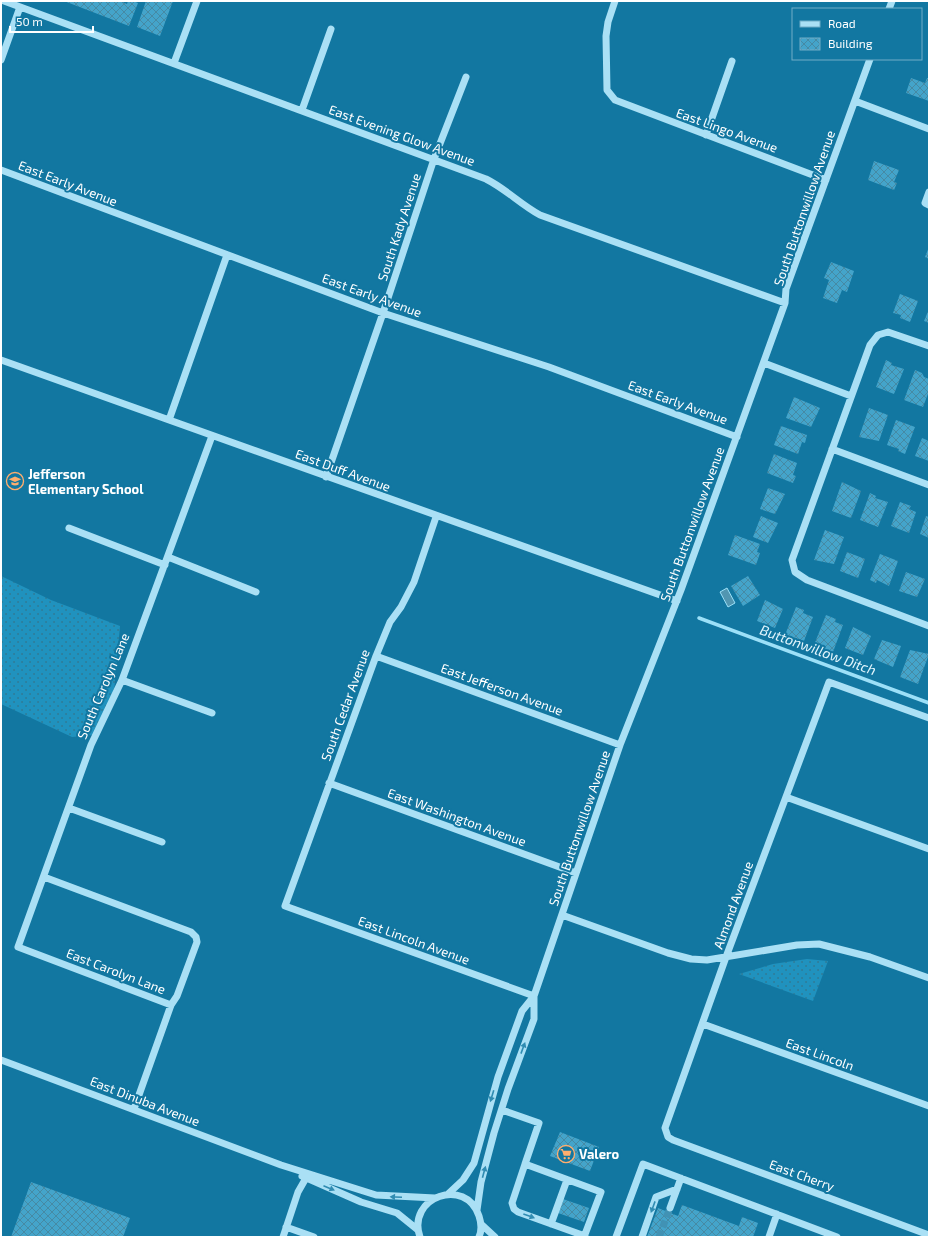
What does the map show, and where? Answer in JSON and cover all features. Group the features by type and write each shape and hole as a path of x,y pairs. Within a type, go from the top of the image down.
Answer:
{"street":[{"name":"East Evening Glow Avenue","path":"4,1 434,159 495,184 523,205 540,215 786,303"},
{"path":"174,63 197,1"},
{"name":"East Lingo Avenue","path":"615,1 606,29 607,90 610,96 620,104 826,180"},
{"path":"1,60 20,7"},
{"path":"302,110 331,29"},
{"name":"South Buttonwillow Avenue","path":"477,1210 481,1182 502,1110 534,1019 534,996 620,745 676,601 764,364 786,303 786,289 870,60"},
{"path":"706,135 732,61"},
{"name":"South Kady Avenue","path":"326,477 383,313 434,159 466,77"},
{"path":"855,101 929,128"},
{"name":"East Early Avenue","path":"1,170 383,313 549,368 737,437"},
{"path":"929,192 925,203 929,205"},
{"path":"169,420 227,255"},
{"path":"929,346 888,332 878,335 870,345 792,560 796,572 807,580 929,626"},
{"name":"East Duff Avenue","path":"1,360 436,517 676,601"},
{"path":"764,364 851,396"},
{"name":"South Carolyn Lane","path":"18,947 91,745 122,680 212,436"},
{"path":"832,449 929,485"},
{"name":"South Cedar Avenue","path":"285,906 376,656 390,622 401,607 414,582 436,517"},
{"path":"69,528 165,565"},
{"path":"168,557 256,592"},
{"name":"East Jefferson Avenue","path":"376,656 620,745"},
{"path":"122,680 212,714"},
{"name":"Almond Avenue","path":"668,1137 666,1128 667,1122 726,957 829,682 929,718"},
{"name":"East Washington Avenue","path":"329,783 576,873"},
{"path":"786,797 929,849"},
{"path":"69,808 162,842"},
{"path":"44,877 192,932 196,937 197,942 177,996 171,1004"},
{"name":"East Lincoln Avenue","path":"285,906 534,996"},
{"path":"562,915 668,953 691,959 707,960 797,945 819,944 870,957 929,978"},
{"name":"East Carolyn Lane","path":"18,947 171,1004 134,1109"},
{"name":"South Buttonwillow Avenue","path":"448,1194 463,1180 474,1163 484,1122 522,1011 534,996"},
{"name":"East Lincoln","path":"703,1024 929,1106"},
{"name":"East Dinuba Avenue","path":"1,1060 281,1165 376,1195 435,1198"},
{"path":"502,1110 539,1123 525,1164 512,1203 514,1209 518,1212 585,1236 601,1192 525,1164"},
{"name":"East Cherry","path":"668,1137 929,1235"},
{"path":"616,1237 643,1164 837,1237"},
{"name":"East Dinuba Avenue","path":"281,1165 306,1178 361,1202 397,1213 419,1233"},
{"path":"283,1237 298,1192 306,1178"},
{"path":"670,1208 681,1178"},
{"path":"551,1224 567,1180"},
{"path":"642,1237 656,1197 677,1189"},
{"path":"419,1233 421,1212 428,1202 448,1194 463,1197 477,1210 481,1224 479,1237"},
{"path":"769,1237 777,1214"},
{"path":"481,1224 495,1237"},
{"path":"286,1227 314,1237"},
{"path":"813,1237 816,1229"}],"shaded area":[{"path":"1,576 51,600 120,626 113,703 93,735 72,737 1,704"},
{"path":"807,959 828,961 813,1001 739,974 773,964"}],"water":[{"path":"727,588 735,603 728,607 720,592"}],"building":[{"path":"64,1 120,1 127,4 128,1 133,1 138,3 129,26"},
{"path":"146,1 173,1 160,36 137,27"},
{"path":"911,78 925,83 927,78 929,78 929,101 906,93"},
{"path":"874,161 899,170 894,182 897,183 894,190 868,180"},
{"path":"929,247 929,259 925,257"},
{"path":"831,262 854,271 847,292 842,290 837,303 823,298 829,280 824,278"},
{"path":"900,294 918,301 910,322 900,318 901,315 893,313"},
{"path":"929,309 929,323 924,321"},
{"path":"886,360 892,363 891,365 904,369 894,394 876,387"},
{"path":"915,370 922,373 924,377 929,379 929,391 923,407 904,400"},
{"path":"794,397 820,408 811,427 786,418"},
{"path":"869,408 888,415 879,441 859,437"},
{"path":"896,420 915,427 905,454 898,451 899,449 887,445"},
{"path":"781,426 807,435 805,443 802,442 798,454 774,445"},
{"path":"922,438 929,441 929,461 915,456"},
{"path":"774,454 797,463 793,475 796,476 793,483 767,473"},
{"path":"842,482 861,491 851,518 832,511"},
{"path":"768,488 785,494 775,514 760,509"},
{"path":"870,493 876,496 875,498 888,502 878,527 860,520"},
{"path":"900,502 911,506 909,509 916,512 909,533 891,526"},
{"path":"761,516 778,523 768,543 753,537"},
{"path":"926,516 929,517 929,538 920,534"},
{"path":"825,530 844,537 834,564 814,560"},
{"path":"735,535 760,544 757,552 760,553 756,565 728,555"},
{"path":"847,552 865,559 858,578 840,571"},
{"path":"880,554 898,561 889,586 877,580 876,583 870,580"},
{"path":"906,572 925,579 917,597 899,591"},
{"path":"748,576 760,595 743,606 731,586"},
{"path":"765,600 783,609 775,628 757,621"},
{"path":"796,607 804,610 803,613 813,617 804,641 785,635"},
{"path":"826,615 836,619 835,622 843,625 833,652 814,645"},
{"path":"853,627 871,636 863,655 845,648"},
{"path":"882,640 901,646 893,667 874,659"},
{"path":"910,650 929,654 918,684 900,677"},
{"path":"560,1132 599,1147 590,1171 550,1156"},
{"path":"31,1182 130,1218 123,1237 11,1237"},
{"path":"563,1199 589,1208 584,1222 558,1213"},
{"path":"682,1205 739,1226 742,1217 758,1223 753,1237 647,1237 658,1208 678,1216"}],"waterway":[{"name":"Buttonwillow Ditch","path":"699,618 929,703"}],"tunnel":[{"path":"659,1237 670,1208"}],"place":[{"name":"Jefferson Elementary School","path":"15,481"},
{"name":"Valero","path":"566,1154"}]}
